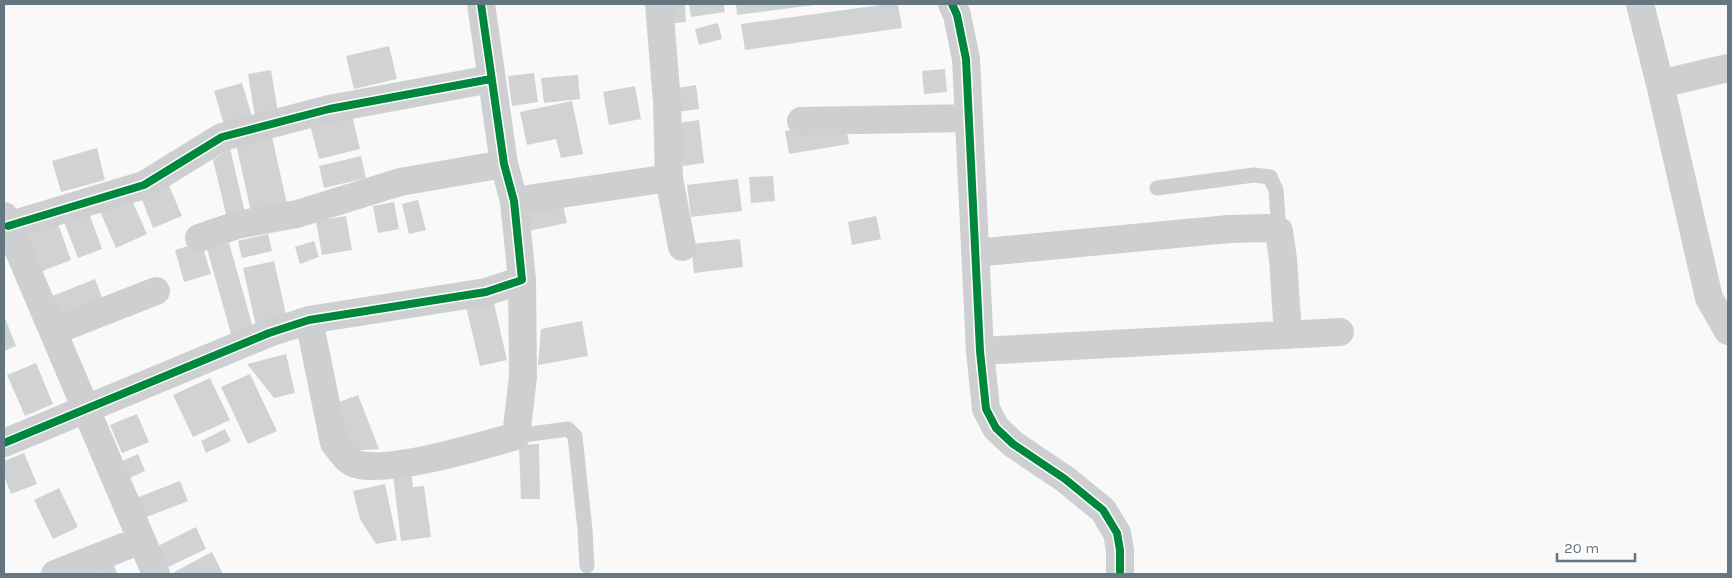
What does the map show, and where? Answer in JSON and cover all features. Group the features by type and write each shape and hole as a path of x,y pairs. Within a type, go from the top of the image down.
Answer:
{"street":[{"path":"310,320 334,443 354,464 372,467 412,461 464,451 516,436 523,377 522,280 514,201 504,164 481,4"},
{"path":"659,4 667,102 669,178 682,247"},
{"path":"952,4 957,15 966,60 980,351 986,409 996,428 1013,444 1103,510 1117,533 1120,550 1120,574"},
{"path":"1640,4 1709,298 1728,331"},
{"path":"1660,84 1728,68"},
{"path":"156,574 6,221 144,185 222,137 328,109 491,79"},
{"path":"801,121 969,118"},
{"path":"199,238 237,225 297,214 400,182 504,164"},
{"path":"514,201 669,178"},
{"path":"975,253 1268,228 1279,231 1283,259 1288,335"},
{"path":"4,444 269,333 310,320 486,292 522,280"},
{"path":"54,331 156,291"},
{"path":"980,351 1340,332"},
{"path":"55,574 141,540"}],"lane":[{"path":"1157,188 1254,175 1270,177 1276,190 1279,231"},
{"path":"516,436 568,429 575,436 587,566"}],"building":[{"path":"665,4 685,4 686,22 667,24"},
{"path":"689,4 724,4 725,12 691,17"},
{"path":"736,4 815,4 815,5 737,15"},
{"path":"898,4 902,28 745,50 741,24"},
{"path":"718,23 722,39 699,45 695,29"},
{"path":"389,46 397,79 354,89 346,56"},
{"path":"945,69 947,92 924,94 922,71"},
{"path":"271,70 278,113 255,117 248,74"},
{"path":"534,73 538,102 512,106 508,76"},
{"path":"578,75 580,99 544,103 541,78"},
{"path":"242,83 253,120 225,128 214,91"},
{"path":"696,85 699,109 676,112 672,89"},
{"path":"635,86 641,119 609,125 603,92"},
{"path":"572,101 583,154 561,158 556,139 527,145 520,112"},
{"path":"352,115 360,149 319,159 310,125"},
{"path":"699,120 704,163 683,166 678,123"},
{"path":"845,121 849,144 789,154 785,131"},
{"path":"272,137 287,204 251,212 236,144"},
{"path":"97,148 105,180 61,192 52,161"},
{"path":"230,148 245,213 227,218 213,160"},
{"path":"361,156 366,178 324,188 319,166"},
{"path":"773,176 775,201 751,203 749,177"},
{"path":"738,179 742,211 691,217 687,185"},
{"path":"167,181 182,216 153,228 139,192"},
{"path":"130,196 147,234 116,248 99,209"},
{"path":"418,200 426,230 409,234 402,204"},
{"path":"394,202 399,229 378,233 373,206"},
{"path":"563,205 567,223 528,231 524,213"},
{"path":"89,213 102,249 78,258 64,222"},
{"path":"346,216 352,250 322,255 316,221"},
{"path":"876,216 881,239 852,245 848,222"},
{"path":"57,221 71,260 37,273 23,234"},
{"path":"268,234 272,251 242,258 238,241"},
{"path":"740,239 743,267 694,273 691,244"},
{"path":"314,241 319,257 300,264 295,247"},
{"path":"201,242 211,274 184,282 175,250"},
{"path":"229,243 254,331 232,337 207,249"},
{"path":"274,261 287,319 256,326 243,268"},
{"path":"95,279 104,302 59,320 50,297"},
{"path":"493,299 507,360 480,366 466,306"},
{"path":"4,319 16,346 4,351"},
{"path":"582,321 588,356 538,365 541,329"},
{"path":"286,354 295,393 274,398 247,364"},
{"path":"36,363 53,404 25,416 7,375"},
{"path":"250,374 277,431 248,444 221,387"},
{"path":"210,378 230,420 193,437 173,395"},
{"path":"358,395 379,449 349,451 331,405"},
{"path":"137,414 149,442 122,453 110,425"},
{"path":"225,429 231,441 206,453 201,441"},
{"path":"539,444 540,499 521,499 519,445"},
{"path":"24,453 37,484 11,494 4,476 4,461"},
{"path":"138,454 145,471 125,480 118,463"},
{"path":"410,464 413,487 424,486 431,537 401,541 392,466"},
{"path":"180,481 188,501 144,518 136,498"},
{"path":"385,484 397,540 376,544 360,519 353,491"},
{"path":"59,488 78,527 53,539 34,500"},
{"path":"196,527 206,549 168,567 158,546"},
{"path":"212,552 223,574 176,574 174,572"},
{"path":"113,562 117,574 90,574"}],"cycle path":[{"path":"4,443 269,333 309,320 486,292 522,280 514,201 504,164 481,4"},
{"path":"952,4 957,15 966,59 980,351 986,409 996,428 1013,444 1065,479 1103,510 1117,533 1120,550 1120,574"},
{"path":"8,226 144,185 222,137 329,109 491,79"}]}
